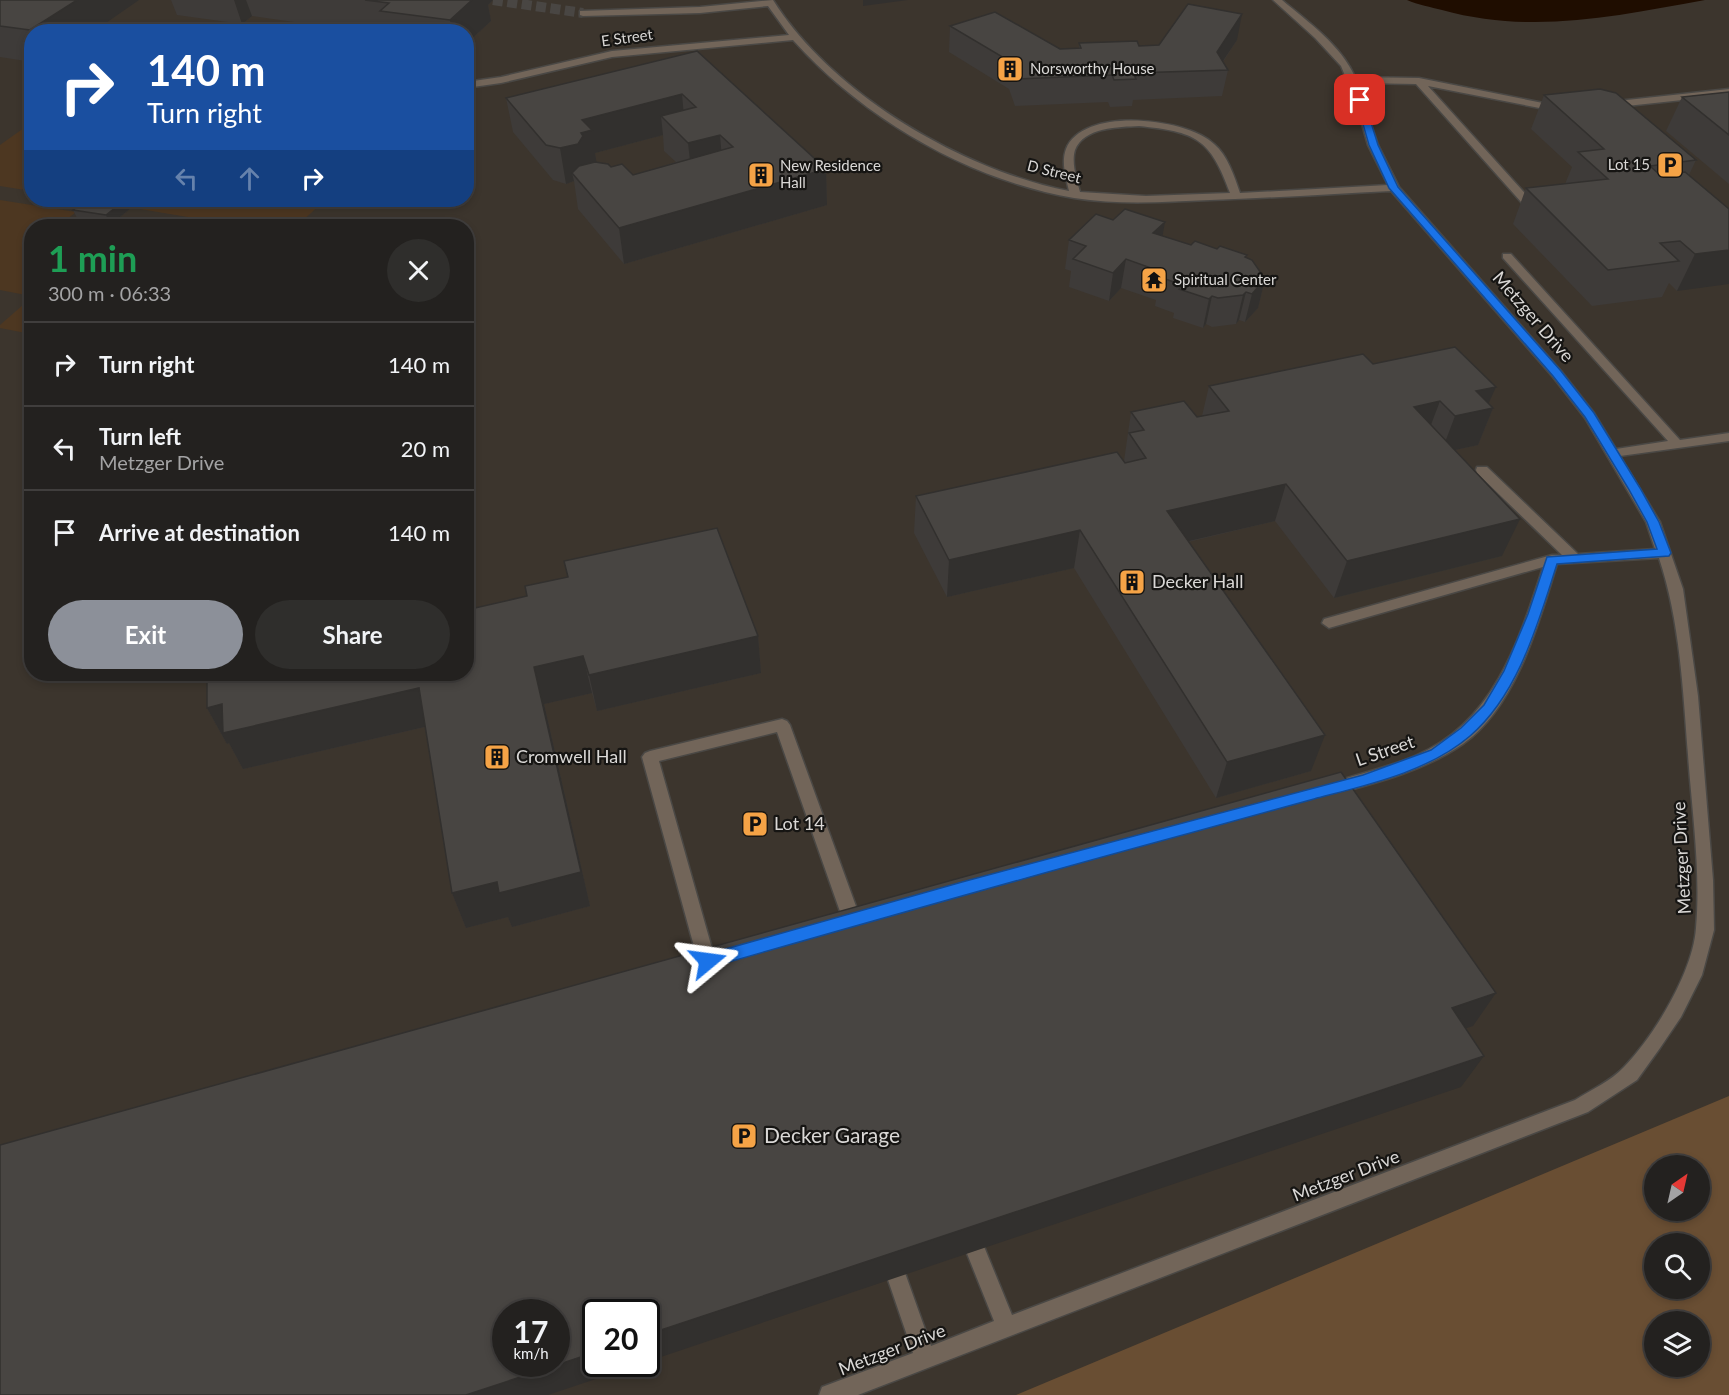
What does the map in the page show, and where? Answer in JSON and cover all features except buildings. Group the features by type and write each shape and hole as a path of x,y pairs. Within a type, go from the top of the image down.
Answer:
{"street":[{"name":"Metzger Drive","path":"830,1395 1581,1106 1630,1074 1675,1011 1693,975 1705,930 1705,880 1691,696 1677,589 1653,522 1590,416 1557,374 1394,188 1373,145 1353,80 1334,51 1277,0"},
{"path":"583,13 700,10 770,2"},
{"name":"D Street","path":"770,2 794,37 819,62 868,102 923,138 1010,176 1074,195 1142,199 1394,188"},
{"name":"E Street","path":"474,85 612,54 794,37"},
{"path":"1353,80 1419,81 1464,88 1546,107 1572,109"},
{"path":"1419,81 1540,217"},
{"path":"1604,114 1595,106 1729,92"},
{"path":"1074,195 1069,158 1072,146 1083,136 1100,128 1121,124 1144,124 1168,127 1191,134 1209,144 1220,156 1236,196"},
{"path":"1507,256 1677,444"},
{"path":"1614,453 1729,437"},
{"path":"1482,471 1574,558"},
{"path":"1329,624 1552,560 1665,553"},
{"name":"L Street","path":"1319,792 1365,780 1436,754 1466,732 1489,708 1510,672 1534,614 1552,560"},
{"path":"730,955 708,961 650,757 782,725 852,920"},
{"path":"976,1251 1007,1327"},
{"path":"897,1277 925,1358"}],"shaded area":[{"path":"0,0 1729,0 1729,1271 1710,1253 1710,1233 1644,1233 1644,1294 1481,1395 0,1395"},
{"path":"1407,0 1705,0 1606,17 1541,22 1475,17"},
{"path":"24,128 24,190 0,186 0,145"},
{"path":"0,200 24,204 24,207 44,207 76,212 67,219 24,219 24,295 0,290"},
{"path":"143,207 317,207 305,219 200,219 140,209"},
{"path":"24,304 24,333 0,328 0,325"},
{"path":"1729,1096 1729,1395 1016,1395"}],"tunnel":[{"path":"493,0 583,13"}],"place":[{"name":"Norsworthy House","path":"1010,69"},
{"name":"Lot 15","path":"1670,165"},
{"name":"New Residence Hall","path":"761,175"},
{"name":"Spiritual Center","path":"1154,280"},
{"name":"Decker Hall","path":"1132,582"},
{"name":"Cromwell Hall","path":"497,757"},
{"name":"Lot 14","path":"755,824"},
{"name":"Decker Garage","path":"744,1136"}],"route":[{"path":"708,961 962,889 1365,780 1436,754 1466,732 1489,708 1510,672 1534,614 1552,560 1665,553 1653,522 1590,416 1557,374 1394,188 1373,145 1360,100"}]}
